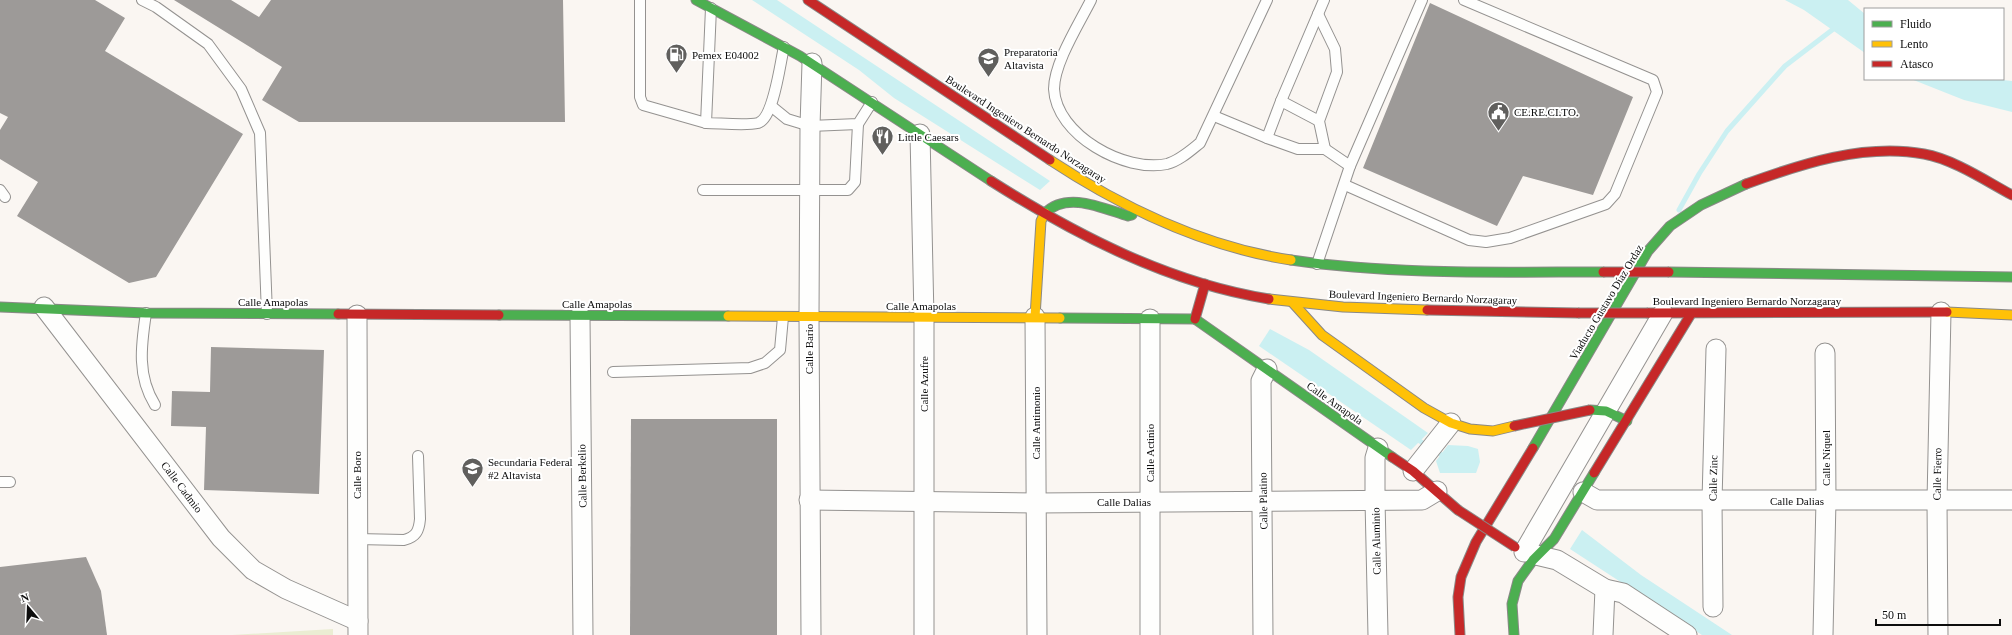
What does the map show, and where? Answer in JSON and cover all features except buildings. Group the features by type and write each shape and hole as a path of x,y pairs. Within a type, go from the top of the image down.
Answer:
{"main road":[{"name":"Boulevard Ingeniero Bernardo Norzagaray","path":"696,0 784,47 812,64 1045,213 1106,245 1146,263 1205,284 1293,303 1352,309 1691,314 1941,312 2012,315"},
{"name":"Boulevard Ingeniero Bernardo Norzagaray","path":"808,0 1079,179 1170,225 1224,244 1262,255 1317,264 1434,272 1669,272 2012,277"},
{"name":"Viaducto Gustavo Díaz Ordaz","path":"1460,635 1458,597 1461,576 1476,542 1571,385 1648,251 1670,226 1701,205 1738,187 1779,172 1847,155 1882,150 1925,154 1963,168 2012,195"},
{"path":"1045,213 1055,204 1070,202 1082,203 1128,216 1146,213"},
{"name":"Calle Antimonio","path":"1035,317 1041,222 1045,213"},
{"path":"1195,319 1205,284"},
{"path":"1293,303 1322,335 1424,408 1446,430 1470,429 1493,431 1598,410 1627,421"},
{"name":"Calle Amapolas","path":"0,307 44,307 146,313 809,318 1035,317 1195,319"},
{"path":"1514,635 1511,610 1516,581 1524,569 1525,551 1554,538 1627,421 1691,314"},
{"name":"Calle Amapola","path":"1195,319 1378,448 1419,465 1436,492 1458,510 1525,551"}],"street":[{"name":"Calle Bario","path":"811,635 809,318 811,191 810,126 812,64"},
{"name":"Calle Azufre","path":"920,134 924,318 924,635"},
{"name":"Calle Cadmio","path":"44,307 221,538 253,570 358,628"},
{"name":"Calle Fierro","path":"1938,635 1937,501 1941,312"},
{"path":"1655,313 1598,410 1525,551 1557,560 1605,589 1623,593 1687,635"},
{"name":"Calle Boro","path":"357,315 358,628"},
{"name":"Calle Berkelio","path":"580,316 583,635"},
{"name":"Calle Antimonio","path":"1035,317 1037,635"},
{"name":"Calle Actinio","path":"1150,319 1150,635"},
{"name":"Calle Zinc","path":"1712,607 1712,501 1716,350"},
{"name":"Calle Níquel","path":"1823,635 1826,500 1825,353"},
{"name":"Calle Platino","path":"1263,635 1261,381 1267,369"},
{"path":"1419,465 1446,430"},
{"name":"Calle Aluminio","path":"1378,448 1375,458 1378,635"},
{"name":"Calle Dalias","path":"809,500 924,500 1036,503 1422,500 1436,492"},
{"name":"Calle Dalias","path":"1583,492 1597,500 2012,500"},
{"path":"1603,635 1605,589"}],"lane":[{"path":"142,0 156,7 208,44 240,89 260,133 267,314"},
{"path":"640,0 640,97 643,105 706,123 757,123 766,118 771,106 784,47"},
{"path":"1091,0 1057,69 1054,89 1057,102 1061,114 1071,128 1094,146 1122,160 1140,165 1167,164 1186,155 1200,143 1214,116 1267,0"},
{"path":"1267,138 1324,0"},
{"path":"1317,264 1321,247 1345,185 1350,166 1422,0"},
{"path":"1345,185 1469,240 1486,242 1510,238 1606,204 1616,194 1657,92 1653,80 1464,0"},
{"path":"706,123 708,26 711,8"},
{"path":"1318,14 1335,49 1337,72 1319,121 1325,148"},
{"path":"1281,101 1319,121"},
{"path":"703,190 848,190 855,182 858,124 872,102"},
{"path":"771,106 787,119 810,126 858,124"},
{"path":"1214,116 1298,149 1325,148 1350,166"},
{"path":"146,313 142,343 142,365 148,392 155,405"},
{"path":"613,372 750,368 765,363 780,350 783,317"},
{"path":"357,539 404,540 417,534 420,528 418,456"}],"green space":[{"path":"333,629 333,635 232,635"}],"water":[{"path":"752,0 777,0 1050,181 1040,190 894,98 859,70"},
{"path":"1785,0 1848,0 1864,13 1864,52 1804,10"},
{"path":"1914,80 2012,81 2012,112 1964,100"},
{"path":"1270,329 1309,350 1428,433 1411,450 1259,346"},
{"path":"1448,445 1468,446 1478,449 1480,462 1476,473 1440,473 1436,461"},
{"path":"1582,530 1641,575 1732,635 1702,635 1570,549"}],"waterway":[{"path":"1679,210 1699,174 1727,131 1785,66 1836,27"},
{"path":"1415,438 1445,457"}],"traffic: fast":[{"path":"696,0 800,56 991,181"},
{"path":"1533,448 1648,251 1670,226 1701,205 1746,184"},
{"path":"1045,213 1054,206 1074,202 1085,203 1128,216 1132,215"},
{"path":"1291,260 1330,265 1447,272 1603,272"},
{"path":"1669,272 2012,277"},
{"path":"0,307 146,313 338,314"},
{"path":"499,315 728,316"},
{"path":"1060,318 1195,319"},
{"path":"1195,319 1392,457"},
{"path":"1590,410 1606,411 1627,421"},
{"path":"1514,635 1512,604 1518,581 1533,560 1554,539 1594,473"}],"traffic: slow":[{"path":"1050,160 1106,194 1165,223 1227,246 1291,260"},
{"path":"1035,317 1041,221 1045,213"},
{"path":"1269,299 1343,307 1427,310"},
{"path":"1293,303 1322,335 1424,408 1451,423 1470,429 1493,431 1514,426"},
{"path":"1947,312 2012,315"},
{"path":"728,316 1060,318"}],"traffic: jam":[{"path":"808,0 1050,160"},
{"path":"1746,184 1789,169 1833,157 1856,153 1901,151 1924,154 1958,165 2012,195"},
{"path":"991,181 1056,220 1124,254 1160,269 1195,281 1232,292 1269,299"},
{"path":"1603,272 1669,272"},
{"path":"1195,319 1205,284"},
{"path":"1427,310 1578,313"},
{"path":"1648,313 1947,312"},
{"path":"1578,313 1648,313"},
{"path":"338,314 499,315"},
{"path":"1594,473 1691,314"},
{"path":"1514,426 1590,410"},
{"path":"1460,635 1458,597 1461,577 1476,542 1533,448"},
{"path":"1392,457 1413,471 1458,510"},
{"path":"1458,510 1515,547"}],"place":[{"name":"Pemex E04002","path":"677,74"},
{"name":"Preparatoria Altavista","path":"989,78"},
{"name":"CE.RE.CI.TO.","path":"1498,132"},
{"name":"Little Caesars","path":"882,156"},
{"name":"Secundaria Federal #2 Altavista","path":"472,488"}]}
